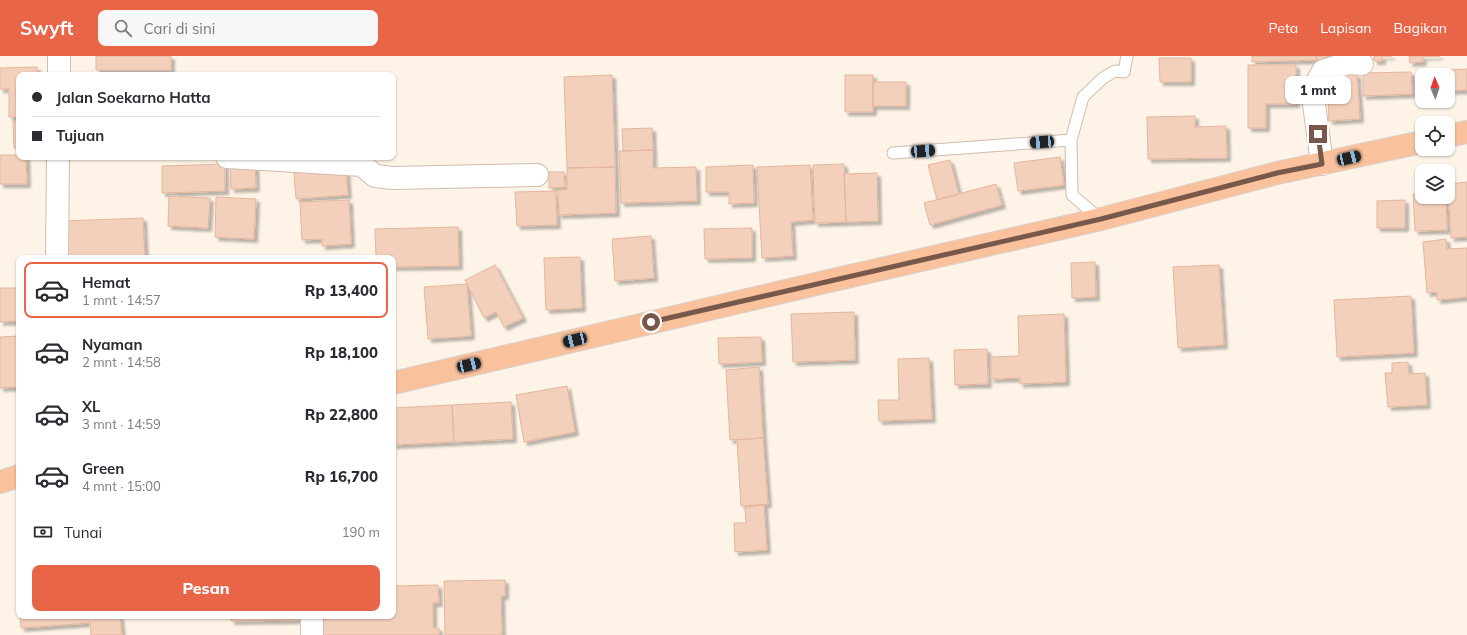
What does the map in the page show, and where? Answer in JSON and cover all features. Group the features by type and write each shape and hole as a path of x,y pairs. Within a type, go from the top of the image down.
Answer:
{"highway":[{"path":"1455,135 1467,132"},
{"path":"396,382 1101,219 1277,173 1415,144"},
{"path":"0,482 16,477"}],"street":[{"path":"58,72 59,56"},
{"path":"1322,164 1314,104 1316,84 1323,71 1348,63 1362,64"},
{"path":"56,255 58,160"},
{"path":"278,160 362,165 376,176 393,178 537,175"},
{"path":"312,619 312,635"}],"lane":[{"path":"1101,219 1072,195 1072,140 1082,97 1103,78 1115,71 1124,72 1127,56"},
{"path":"893,153 1072,140"}],"building":[{"path":"96,56 171,56 171,70 96,70"},
{"path":"1252,56 1316,56 1316,60 1252,62"},
{"path":"1316,56 1361,56 1361,59 1316,60"},
{"path":"1374,56 1382,56 1382,61 1374,61"},
{"path":"1409,56 1440,56 1422,57 1423,62 1410,63"},
{"path":"1159,58 1191,58 1191,82 1160,82"},
{"path":"1248,65 1296,65 1296,104 1266,104 1266,128 1248,128"},
{"path":"37,67 37,72 16,72 16,117 9,117 9,89 0,89 0,68"},
{"path":"1467,69 1467,90 1455,91 1455,70"},
{"path":"1411,72 1412,94 1363,96 1363,73"},
{"path":"1357,74 1360,119 1329,121 1327,76"},
{"path":"612,75 615,167 567,168 564,77"},
{"path":"845,75 873,75 873,112 845,112"},
{"path":"873,82 906,82 906,106 873,106"},
{"path":"1195,116 1195,127 1226,126 1227,158 1148,159 1147,117"},
{"path":"13,121 16,121 16,148 14,148"},
{"path":"652,128 653,150 623,151 622,129"},
{"path":"653,150 653,168 696,167 697,201 621,203 619,151"},
{"path":"0,155 16,155 16,160 26,160 27,184 0,184"},
{"path":"1060,157 1064,185 1018,191 1014,163"},
{"path":"950,160 959,194 937,200 928,165"},
{"path":"255,163 256,188 231,189 230,164"},
{"path":"225,164 225,191 162,193 162,166"},
{"path":"844,164 846,222 815,223 813,165"},
{"path":"753,165 754,203 729,204 729,192 706,192 706,167"},
{"path":"810,165 813,220 791,222 793,256 762,258 757,167"},
{"path":"615,167 616,213 559,215 558,190 567,190 567,168"},
{"path":"346,169 348,195 296,199 294,173"},
{"path":"549,172 564,172 565,187 549,188"},
{"path":"877,173 878,221 846,222 844,174"},
{"path":"1467,182 1467,237 1451,238 1449,204 1455,204 1455,183"},
{"path":"996,184 1002,205 930,225 924,203"},
{"path":"556,191 557,225 517,226 515,192"},
{"path":"1413,194 1415,194 1415,204 1446,204 1447,230 1415,231"},
{"path":"169,196 210,198 208,228 168,226"},
{"path":"216,197 256,199 254,239 215,237"},
{"path":"349,200 351,244 322,246 322,239 302,240 300,202"},
{"path":"1405,200 1405,228 1377,228 1377,201"},
{"path":"143,218 145,255 67,255 65,221"},
{"path":"458,227 459,266 396,267 396,255 376,255 375,229"},
{"path":"752,228 752,258 705,259 704,229"},
{"path":"651,236 654,278 615,281 612,239"},
{"path":"1446,239 1447,249 1467,248 1467,297 1437,300 1437,292 1427,293 1423,242"},
{"path":"580,257 582,308 546,310 544,258"},
{"path":"1095,262 1096,297 1072,298 1071,263"},
{"path":"495,265 523,318 504,327 496,312 484,318 465,280"},
{"path":"1219,265 1224,345 1178,348 1173,267"},
{"path":"467,284 471,336 428,339 424,287"},
{"path":"0,288 16,288 16,321 0,322"},
{"path":"1411,296 1414,353 1337,357 1334,300"},
{"path":"854,312 855,360 793,362 791,314"},
{"path":"1064,314 1066,382 1020,384 1020,378 991,379 991,357 1019,356 1018,316"},
{"path":"16,336 16,387 0,388 0,337"},
{"path":"761,337 762,362 719,364 718,338"},
{"path":"987,349 988,384 955,385 954,350"},
{"path":"929,358 932,419 879,421 878,400 899,400 898,359"},
{"path":"1408,362 1409,374 1425,373 1427,405 1388,407 1385,373 1392,373 1392,363"},
{"path":"759,367 763,438 730,440 726,370"},
{"path":"567,386 575,432 524,442 516,395"},
{"path":"511,402 513,439 454,442 452,405"},
{"path":"452,405 454,442 396,445 396,408"},
{"path":"763,438 768,504 741,506 737,440"},
{"path":"764,505 767,550 735,552 734,523 746,523 745,507"},
{"path":"505,580 505,596 501,596 502,635 445,635 444,581"},
{"path":"438,585 439,603 433,603 433,628 439,628 439,635 314,635 314,619 396,619 396,586"},
{"path":"20,619 120,619 122,635 91,635 90,623 21,628"},
{"path":"231,619 302,619 302,620 231,621"}],"route":[{"path":"651,322 1101,219 1277,173 1322,164 1318,134"}]}
